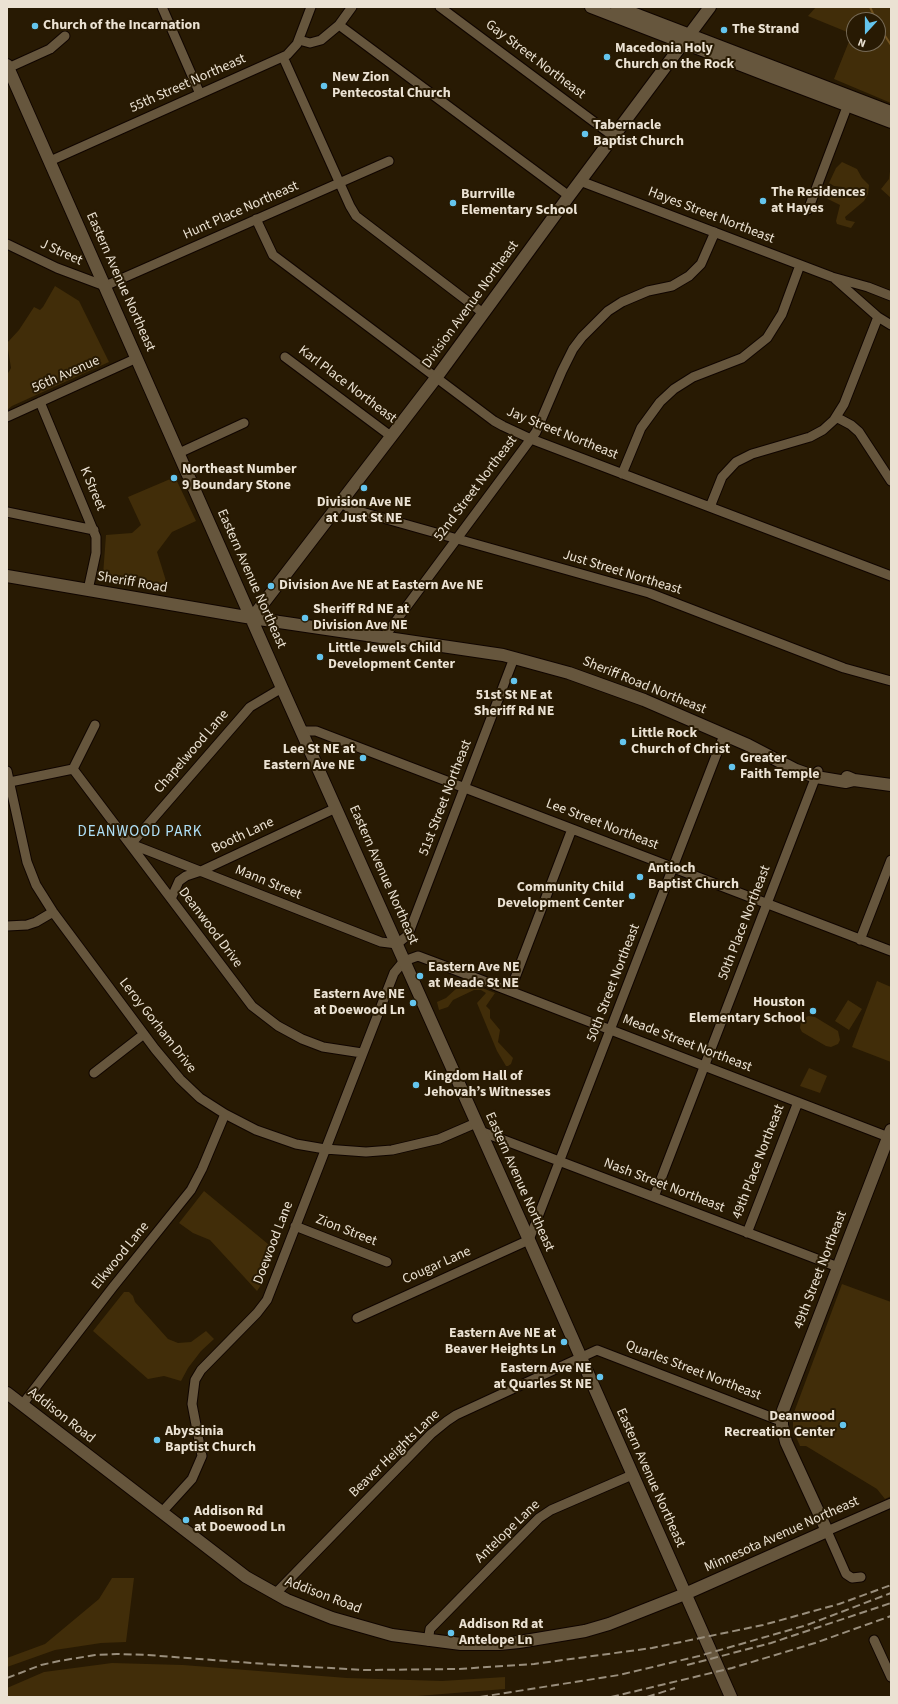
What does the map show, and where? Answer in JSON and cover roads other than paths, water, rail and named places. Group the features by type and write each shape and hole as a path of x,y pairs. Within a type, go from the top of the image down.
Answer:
{"main road":[{"path":"591,7 778,68 820,84 891,122"},
{"path":"617,7 740,65 792,85 891,112"},
{"name":"Division Avenue Northeast","path":"252,618 392,437 568,196 710,7"},
{"path":"740,65 756,66 773,72 778,68"},
{"name":"Eastern Avenue Northeast","path":"8,66 282,688 529,1240 731,1697"},
{"path":"792,85 796,81 812,85 820,84"},
{"name":"Sheriff Road","path":"7,576 252,618"},
{"name":"Sheriff Road Northeast","path":"252,618 472,650 482,655 505,660 514,658 556,669 615,688 724,735 782,762 787,766 846,782 854,780 891,785"},
{"name":"49th Street Northeast","path":"782,1422 782,1412 890,1135"},
{"name":"Addison Road","path":"7,1393 246,1577 276,1594 308,1608 355,1625 392,1635 428,1641 460,1644 489,1644 544,1639 585,1631 609,1624 685,1594"},
{"path":"782,1422 786,1442 827,1531"},
{"name":"Minnesota Avenue Northeast","path":"685,1594 827,1531"}],"street":[{"path":"162,7 200,94"},
{"name":"55th Street Northeast","path":"50,161 283,57 294,50 311,7"},
{"path":"299,40 316,43 328,36 339,26 352,7"},
{"name":"Gay Street Northeast","path":"440,7 613,136"},
{"path":"339,26 568,196"},
{"path":"8,66 50,49 65,36"},
{"path":"283,57 339,183 350,206 361,222 483,313"},
{"path":"808,210 849,100"},
{"name":"Hunt Place Northeast","path":"105,286 389,161"},
{"name":"Hayes Street Northeast","path":"580,181 832,277 868,287 891,296"},
{"name":"Jay Street Northeast","path":"256,220 273,254 494,421 531,439 891,576"},
{"name":"52nd Street Northeast","path":"384,637 537,430 569,356 582,337 608,311 622,302 648,291 672,286 689,276 701,264 714,232"},
{"name":"J Street","path":"7,244 57,268 105,286"},
{"path":"622,474 641,428 652,411 668,394 693,377 742,358 767,338 782,314 800,265"},
{"name":"Hayes Street Northeast","path":"832,277 878,317 891,325"},
{"path":"710,507 722,477 736,462 752,454 810,437 823,430 836,417 843,407 878,317"},
{"name":"Karl Place Northeast","path":"285,357 392,437"},
{"name":"56th Avenue","path":"7,417 137,358"},
{"name":"K Street","path":"40,402 94,530 97,547 88,590"},
{"path":"836,417 851,425 859,432 891,481"},
{"path":"179,454 244,423"},
{"name":"Just Street Northeast","path":"341,503 351,509 649,593 844,668 891,681"},
{"path":"7,512 94,530"},
{"name":"51st Street Northeast","path":"397,944 408,935 514,658"},
{"name":"Chapelwood Lane","path":"131,844 250,707 282,688"},
{"path":"10,782 73,769 95,725"},
{"name":"Lee Street Northeast","path":"302,731 316,731 891,951"},
{"name":"50th Street Northeast","path":"529,1240 724,735"},
{"name":"Deanwood Drive","path":"73,769 252,1006 267,1018 302,1039 323,1047 362,1053"},
{"name":"Leroy Gorham Drive","path":"7,771 33,879 53,912 167,1065 200,1098 225,1114 277,1138 325,1150 366,1152 392,1150 439,1139 478,1127"},
{"name":"50th Place Northeast","path":"654,1197 817,774"},
{"name":"Booth Lane","path":"171,899 179,881 186,876 201,871 336,808"},
{"path":"510,991 572,829"},
{"name":"Mann Street","path":"131,844 381,942 397,944"},
{"path":"860,940 891,860"},
{"path":"7,926 32,924 53,912"},
{"name":"Meade Street Northeast","path":"404,961 418,956 798,1102 890,1135"},
{"name":"Doewood Lane","path":"162,1512 192,1479 202,1456 192,1409 195,1380 201,1370 267,1300 394,973 404,961"},
{"path":"94,1073 144,1034"},
{"name":"49th Place Northeast","path":"747,1233 798,1102"},
{"name":"Elkwood Lane","path":"22,1405 113,1287 191,1190 202,1169 225,1114"},
{"name":"Nash Street Northeast","path":"478,1127 560,1161 838,1267"},
{"name":"Zion Street","path":"295,1226 387,1262"},
{"name":"Cougar Lane","path":"357,1318 529,1240"},
{"name":"Quarles Street Northeast","path":"580,1357 597,1350 782,1422"},
{"name":"Beaver Heights Lane","path":"276,1594 431,1434 447,1421 456,1415 580,1357"},
{"name":"Antelope Lane","path":"428,1641 430,1629 539,1518 551,1510 632,1475"},
{"name":"Minnesota Avenue Northeast","path":"827,1531 891,1503"},
{"path":"827,1531 846,1574 852,1578 861,1577"},
{"path":"874,1640 891,1677"}],"waterway":[{"path":"870,7 872,12"},
{"path":"886,37 891,45"}],"railway":[{"path":"7,1678 41,1665 59,1661 95,1655 117,1654 364,1670 458,1669 534,1664 652,1648 763,1625 839,1604 891,1585"},
{"path":"480,1697 619,1675 699,1656 807,1625 891,1593"},
{"path":"687,1665 771,1643 891,1603"},
{"path":"611,1697 732,1668 815,1643 891,1616"},
{"path":"647,1697 675,1688"}],"place":[{"name":"Church of the Incarnation","path":"35,26"},
{"name":"The Strand","path":"724,30"},
{"name":"Macedonia Holy Church on the Rock","path":"607,57"},
{"name":"New Zion Pentecostal Church","path":"324,86"},
{"name":"Tabernacle Baptist Church","path":"585,134"},
{"name":"The Residences at Hayes","path":"763,201"},
{"name":"Burrville Elementary School","path":"453,203"},
{"name":"Northeast Number 9 Boundary Stone","path":"174,478"},
{"name":"Division Ave NE at Just St NE","path":"364,488"},
{"name":"Division Ave NE at Eastern Ave NE","path":"271,586"},
{"name":"Sheriff Rd NE at Division Ave NE","path":"305,618"},
{"name":"Little Jewels Child Development Center","path":"320,657"},
{"name":"51st St NE at Sheriff Rd NE","path":"514,681"},
{"name":"Little Rock Church of Christ","path":"623,742"},
{"name":"Lee St NE at Eastern Ave NE","path":"363,758"},
{"name":"Greater Faith Temple","path":"732,767"},
{"name":"Antioch Baptist Church","path":"640,877"},
{"name":"Community Child Development Center","path":"632,896"},
{"name":"Eastern Ave NE at Meade St NE","path":"420,976"},
{"name":"Eastern Ave NE at Doewood Ln","path":"413,1003"},
{"name":"Houston Elementary School","path":"813,1011"},
{"name":"Kingdom Hall of Jehovah’s Witnesses","path":"416,1085"},
{"name":"Eastern Ave NE at Beaver Heights Ln","path":"564,1342"},
{"name":"Eastern Ave NE at Quarles St NE","path":"600,1377"},
{"name":"Deanwood Recreation Center","path":"843,1425"},
{"name":"Abyssinia Baptist Church","path":"157,1440"},
{"name":"Addison Rd at Doewood Ln","path":"186,1520"},
{"name":"Addison Rd at Antelope Ln","path":"451,1633"}],"district":[{"name":"DEANWOOD PARK","path":"140,833"}]}
